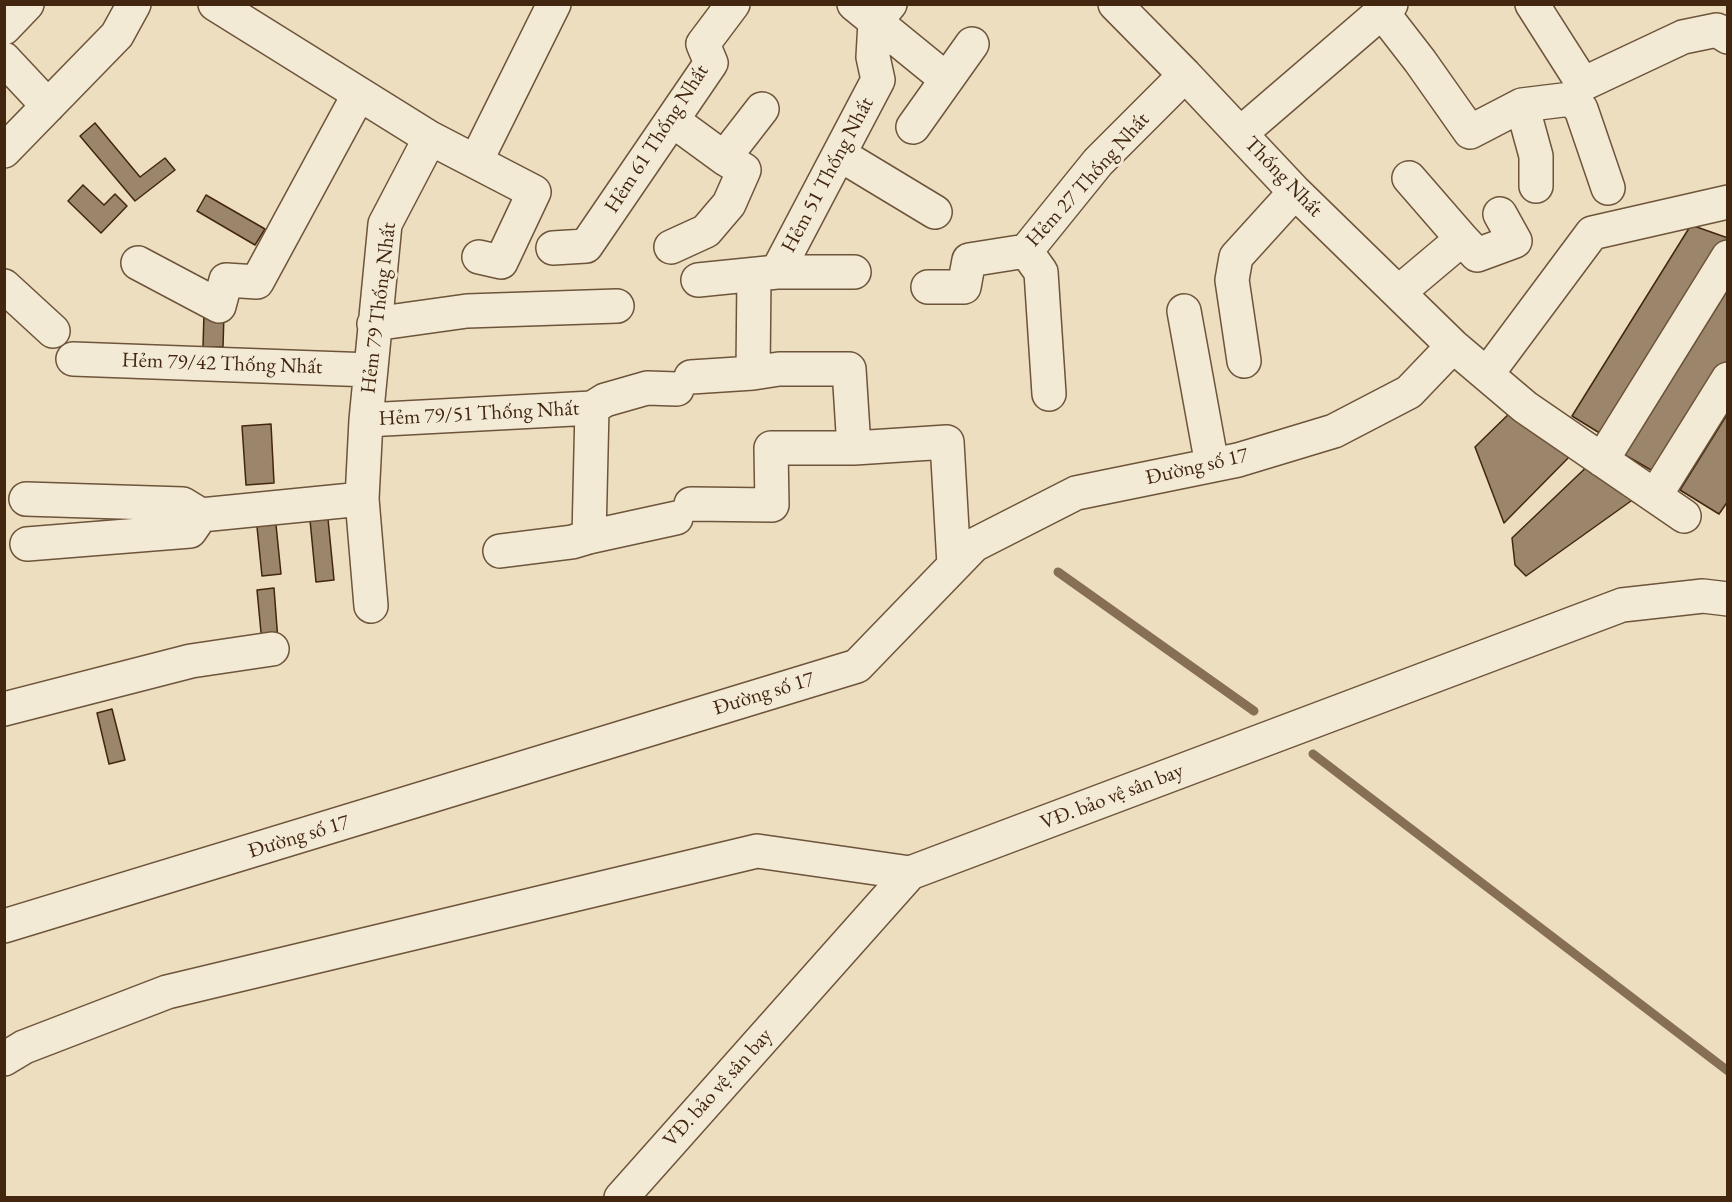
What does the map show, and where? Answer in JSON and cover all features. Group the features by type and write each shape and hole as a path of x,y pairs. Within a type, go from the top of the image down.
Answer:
{"street":[{"path":"4,28 27,4"},
{"path":"4,151 117,35 134,4"},
{"path":"215,4 430,138 534,192 501,262 479,257"},
{"path":"476,161 554,4"},
{"name":"Hẻm 61 Thống Nhất","path":"553,248 586,246 711,63 703,44 733,4"},
{"name":"Thống Nhất","path":"1115,4 1295,192 1453,346 1525,407 1684,516"},
{"path":"1532,4 1583,84 1683,37 1717,30 1728,37"},
{"path":"1241,133 1386,8 1470,132 1522,105 1571,99 1581,109 1608,188"},
{"path":"873,10 946,79"},
{"name":"Hẻm 51 Thống Nhất","path":"766,273 839,154 878,80 873,57 873,10"},
{"path":"913,128 972,44"},
{"path":"4,59 48,106"},
{"name":"Hẻm 27 Thống Nhất","path":"928,287 964,287 969,260 1026,251 1098,162 1185,75"},
{"path":"138,263 219,306 226,280 256,282 358,94"},
{"path":"1522,105 1536,156 1536,186"},
{"path":"724,158 762,109"},
{"path":"671,247 706,231 729,204 744,170 672,120"},
{"name":"Hẻm 79 Thống Nhất","path":"371,606 362,499 374,324 385,224 430,138"},
{"path":"839,154 935,212"},
{"path":"1409,178 1477,255 1515,241 1500,214"},
{"path":"1244,361 1232,280 1236,257 1295,192"},
{"path":"1487,375 1592,233 1728,202"},
{"path":"1399,292 1462,239"},
{"path":"1026,251 1041,272 1049,394"},
{"path":"1602,460 1728,257"},
{"path":"698,280 766,273 854,272"},
{"path":"753,373 766,273"},
{"path":"4,286 53,331"},
{"path":"374,324 467,311 618,306"},
{"path":"1184,310 1212,465"},
{"name":"Đường số 17","path":"4,926 857,666 974,545 1076,494 1238,460 1334,431 1409,392 1453,346"},
{"name":"Hẻm 79/42 Thống Nhất","path":"73,359 371,370"},
{"name":"Hẻm 79/51 Thống Nhất","path":"366,420 592,408 604,400 647,388 779,369 849,369 854,448"},
{"path":"1655,496 1728,379"},
{"name":"Hẻm 79/51 Thống Nhất","path":"589,537 592,408"},
{"path":"500,551 572,542 684,511 772,505 771,448 854,448 947,442 954,565"},
{"path":"26,499 183,504 201,515 362,499"},
{"path":"27,544 190,531 201,515"},
{"name":"VĐ. bảo vệ sân bay","path":"621,1197 910,873 1622,605 1703,596 1728,599"},
{"path":"4,709 191,661 272,648"},
{"path":"4,1059 24,1047 167,993 757,851 910,873"}],"building":[{"path":"95,123 140,177 165,158 175,170 135,201 80,136"},
{"path":"83,185 104,205 115,194 127,206 101,233 68,201"},
{"path":"206,195 265,229 255,245 197,211"},
{"path":"1691,225 1728,238 1728,255 1611,440 1572,416"},
{"path":"1728,289 1728,380 1665,478 1625,455"},
{"path":"204,313 224,313 223,347 203,347"},
{"path":"1517,406 1577,449 1504,523 1475,447"},
{"path":"1728,413 1728,501 1719,514 1680,490"},
{"path":"271,424 274,483 246,485 242,426"},
{"path":"1595,459 1638,496 1526,576 1515,565 1512,538"},
{"path":"275,515 281,574 262,576 256,517"},
{"path":"328,519 334,580 316,582 310,520"},
{"path":"274,588 278,641 262,643 257,590"},
{"path":"112,709 125,760 109,764 97,713"}],"waterway":[{"path":"1058,572 1254,711"},
{"path":"1313,754 1728,1071"}]}
